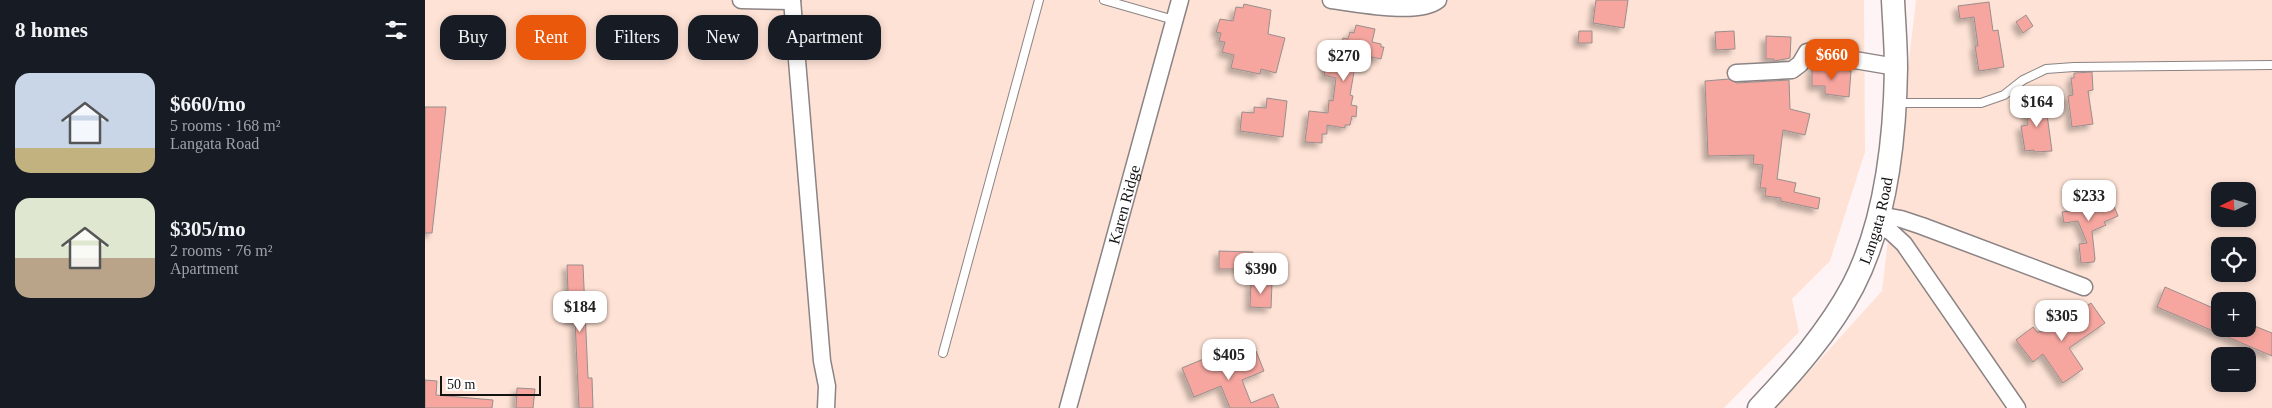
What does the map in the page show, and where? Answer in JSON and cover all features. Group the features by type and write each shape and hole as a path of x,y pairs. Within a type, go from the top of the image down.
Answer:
{"main road":[{"name":"Langata Road","path":"1759,408 1790,375 1842,306 1866,255 1887,180 1896,68 1895,0"}],"street":[{"path":"741,0 792,0 821,352 827,386 826,408"},
{"name":"Karen Ridge","path":"1068,408 1180,0"},
{"path":"1331,0 1410,7 1432,5 1438,0"},
{"path":"1736,73 1792,70 1801,64 1807,52 1817,50 1837,57 1896,68"},
{"path":"1877,220 1915,224 2084,288"},
{"path":"1877,220 1904,244 2017,408"}],"lane":[{"path":"943,353 1039,0"},
{"path":"1104,0 1174,20"},
{"path":"1894,103 1981,103 2004,95 2023,80 2046,69 2074,67 2272,65"}],"shaded area":[{"path":"425,0 1864,0 1865,152 1830,261 1792,299 1799,332 1724,408 425,408"},
{"path":"1916,0 2272,0 2272,408 1776,408 1882,291"}],"building":[{"path":"1596,0 1628,0 1624,28 1593,23"},
{"path":"1989,2 1993,31 1998,30 2004,67 1979,71 1975,46 1978,46 1974,17 1960,19 1958,6"},
{"path":"1244,4 1271,10 1268,34 1285,38 1276,73 1261,69 1260,74 1231,68 1234,55 1222,52 1225,42 1219,41 1221,33 1216,32 1220,19 1233,21 1236,7 1243,8"},
{"path":"2026,15 2033,26 2023,33 2016,22"},
{"path":"1356,25 1375,29 1372,42 1381,44 1381,47 1384,47 1381,59 1371,57 1369,67 1355,66 1350,95 1353,96 1351,105 1357,106 1356,117 1352,116 1350,125 1345,125 1345,128 1327,125 1327,134 1322,134 1322,143 1305,142 1309,111 1328,113 1329,100 1333,101 1336,78 1324,75 1327,57 1338,59 1343,38 1348,39 1350,32 1354,33"},
{"path":"1579,31 1592,31 1592,43 1578,43"},
{"path":"1734,31 1735,49 1716,50 1715,32"},
{"path":"1766,36 1791,37 1790,58 1774,61 1774,59 1766,59"},
{"path":"1812,67 1851,71 1849,97 1825,94 1825,86 1812,86"},
{"path":"2092,72 2093,90 2088,91 2093,124 2072,127 2068,96 2073,95 2071,78 2074,78 2074,73"},
{"path":"1729,79 1737,83 1789,80 1790,109 1810,114 1805,135 1783,130 1777,179 1796,183 1794,192 1820,198 1818,209 1781,201 1781,198 1765,196 1766,188 1760,188 1763,165 1753,164 1754,155 1708,156 1705,81"},
{"path":"1267,98 1287,101 1283,137 1240,131 1242,112 1254,113 1254,107 1266,108"},
{"path":"2045,100 2052,151 2025,151 2021,126 2028,125 2026,103"},
{"path":"425,107 446,107 432,233 425,233"},
{"path":"2092,193 2099,210 2113,204 2118,216 2104,222 2106,225 2092,231 2094,262 2081,263 2079,244 2087,243 2078,221 2064,223 2062,212 2076,210 2073,201"},
{"path":"1219,251 1253,252 1252,269 1219,269"},
{"path":"567,265 583,265 588,378 592,378 593,408 579,408 575,321 569,321"},
{"path":"1251,282 1272,283 1271,308 1250,307"},
{"path":"2165,287 2211,307 2211,330 2157,307"},
{"path":"2091,303 2105,323 2069,348 2083,369 2063,383 2043,354 2033,362 2016,340 2033,327 2037,332 2073,330 2066,320"},
{"path":"2256,327 2272,333 2272,356 2256,349 2256,347 2251,347 2227,337 2256,337"},
{"path":"1256,351 1264,371 1242,380 1251,403 1273,394 1279,408 1230,408 1221,386 1194,397 1182,368 1206,358 1211,369"},
{"path":"425,380 437,381 436,395 493,400 492,408 425,408"},
{"path":"517,388 535,389 533,408 516,408"}]}
